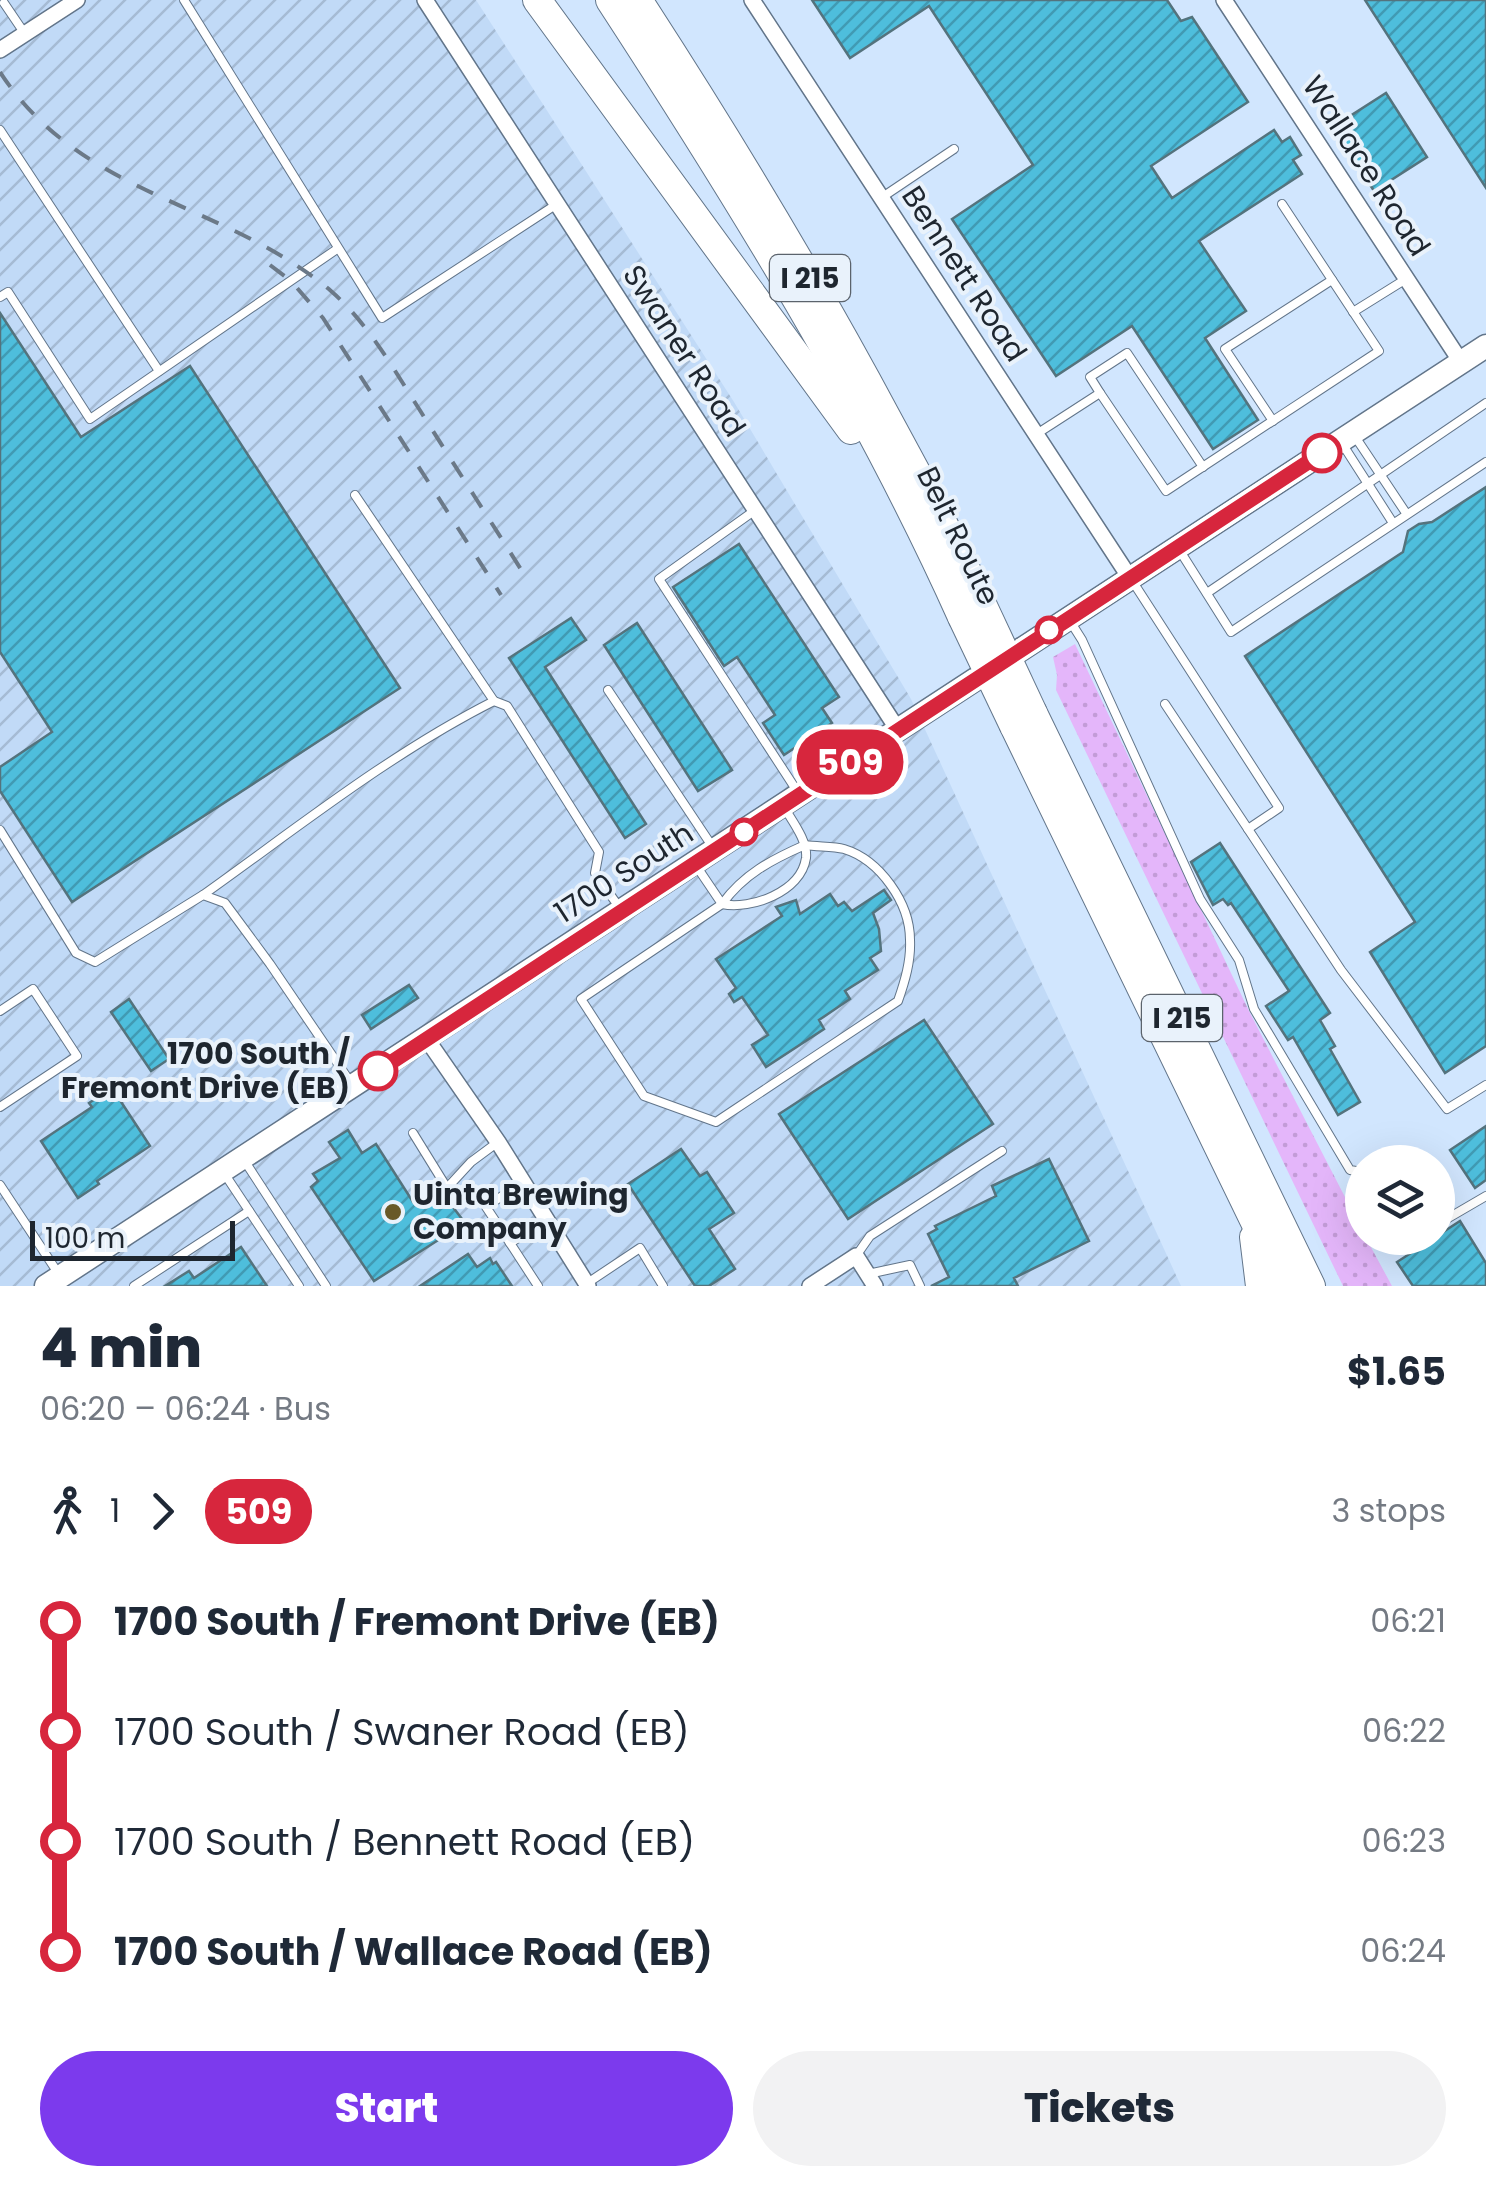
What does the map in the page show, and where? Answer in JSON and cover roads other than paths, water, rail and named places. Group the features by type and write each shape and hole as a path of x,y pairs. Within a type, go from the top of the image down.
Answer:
{"highway":[{"path":"537,0 906,504"},
{"name":"Belt Route","path":"610,0 729,185 830,360 906,504 972,611"},
{"name":"Belt Route","path":"638,0 749,174 924,486 972,611 1286,1286"},
{"name":"Belt Route","path":"1023,719 1222,1100 1311,1286"},
{"path":"1222,1100 1260,1154 1330,1286"},
{"path":"1250,1211 1260,1286"}],"street":[{"path":"0,50 77,0"},
{"name":"Swaner Road","path":"425,0 898,730"},
{"name":"Bennett Road","path":"752,0 1130,578"},
{"name":"Wallace Road","path":"1224,0 1461,362"},
{"name":"1700 South","path":"53,1281 1486,346"},
{"path":"426,1038 498,1142 587,1285"},
{"path":"810,1286 856,1256 872,1280"}],"lane":[{"path":"184,0 382,318 557,204"},
{"path":"4,3 25,34"},
{"path":"0,130 159,371"},
{"path":"881,198 954,149"},
{"path":"1204,467 1126,353 1090,377 1166,491 1204,467 1378,351 1282,204"},
{"path":"0,297 8,292 90,419 337,249"},
{"path":"1353,312 1406,279"},
{"path":"1273,421 1225,350 1332,280"},
{"path":"1035,435 1100,392"},
{"path":"1206,593 1486,403"},
{"path":"1347,437 1382,476 1406,513"},
{"path":"1347,437 1369,485 1393,523"},
{"path":"1178,547 1231,632 1486,462"},
{"path":"355,494 494,700 506,706 599,852 595,873 622,911"},
{"path":"722,904 749,906 788,885 806,860 805,845 791,800 659,579 754,511"},
{"path":"1130,578 1279,808 1248,829"},
{"path":"1068,618 1082,640 1200,899 1239,960 1254,1009 1345,1162"},
{"path":"608,690 715,850"},
{"path":"0,830 76,952 95,962 467,714 494,700"},
{"path":"1165,704 1341,970 1447,1109 1486,1085"},
{"path":"805,845 844,849 864,859 887,880 902,906 910,937 907,974 898,1001 716,1122 644,1096 581,999 722,904 738,883 779,856 805,845"},
{"path":"695,863 722,904"},
{"path":"202,894 225,903 354,1087"},
{"path":"0,1011 34,989 78,1056 0,1108"},
{"path":"413,1133 447,1188 498,1142"},
{"path":"856,1256 870,1236 1002,1151"},
{"path":"233,1165 249,1211 299,1286"},
{"path":"233,1165 326,1286"},
{"path":"0,1184 53,1281"},
{"path":"521,1184 486,1207 538,1286"},
{"path":"1455,1214 1486,1196"},
{"path":"134,1286 249,1211"},
{"path":"510,1243 546,1221"},
{"path":"587,1285 640,1248 663,1286"},
{"path":"872,1280 910,1265 920,1286"}],"railway":[{"path":"0,72 33,114 71,146 113,173 290,261 345,304 391,364 527,579"},
{"path":"270,265 291,281 323,318 501,595"}],"place":[{"name":"1700 South / Fremont Drive (EB)","path":"378,1071"},
{"name":"Uinta Brewing Company","path":"393,1212"}]}
